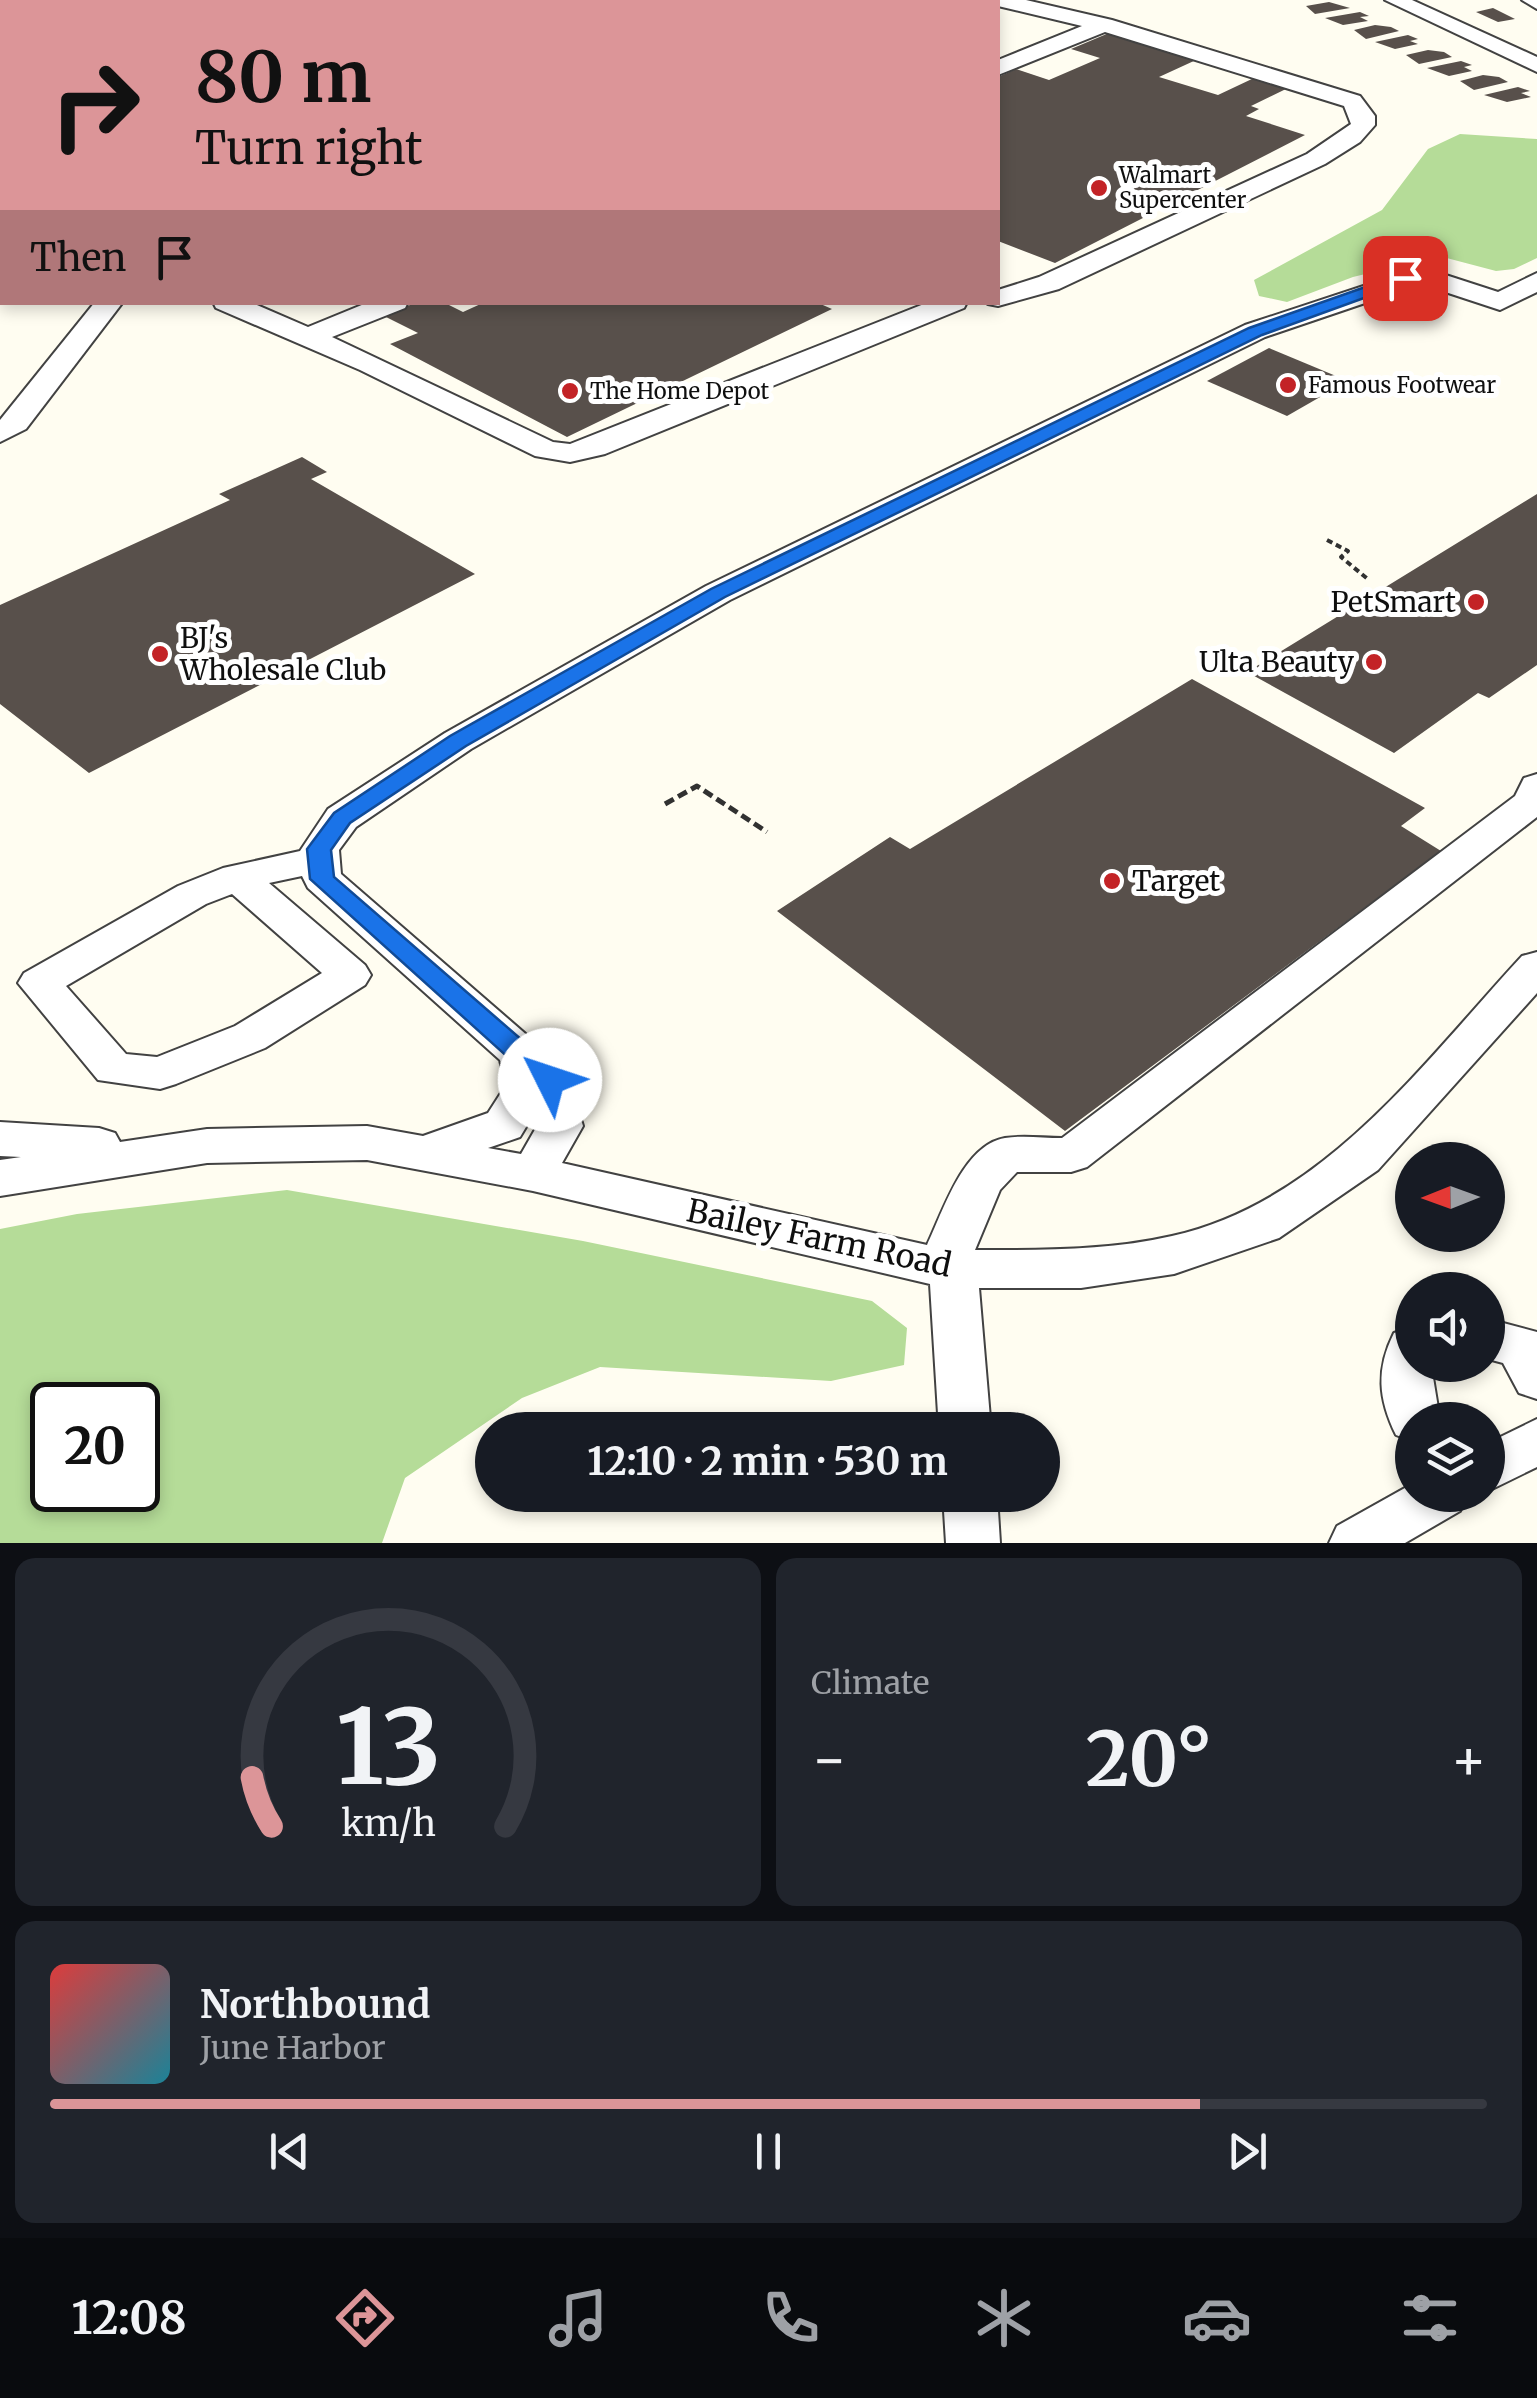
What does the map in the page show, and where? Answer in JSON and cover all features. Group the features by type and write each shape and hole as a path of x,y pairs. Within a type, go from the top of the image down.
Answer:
{"street":[{"path":"1000,0 1104,26 1352,102 1363,116 1363,125 1352,136 1316,159 1049,283 1000,297"},
{"path":"1395,0 1537,65"},
{"path":"1000,67 1104,26"},
{"path":"534,1174 560,1126 550,1080 322,879 319,849 342,818 458,741 718,593 1252,333 1421,275 1500,302 1537,281"},
{"path":"0,433 15,424 63,357 107,305"},
{"path":"233,305 370,364 546,450 570,453 594,448 947,305"},
{"path":"305,338 388,305"},
{"path":"964,1412 951,1245 982,1180 1006,1154 1070,1155 1532,802 1537,786"},
{"path":"237,877 350,974 250,1037 160,1073 114,1069 39,982 192,895 237,877 320,859"},
{"name":"Bailey Farm Road","path":"0,1178 207,1146 366,1144 534,1174 831,1246 952,1269 1081,1269 1174,1256 1262,1225 1362,1158 1532,979"},
{"path":"424,1154 504,1125 528,1086 520,1054"},
{"path":"0,1139 48,1144 207,1146"},
{"path":"1505,1344 1520,1347 1537,1378"},
{"path":"1505,1459 1537,1441"},
{"path":"971,1512 973,1543"},
{"path":"1356,1543 1409,1512"}],"path":[{"path":"1326,540 1348,551 1340,557 1369,580"},
{"path":"665,804 697,786 767,832"}],"green space":[{"path":"1460,134 1537,139 1537,258 1514,269 1496,271 1439,256 1353,277 1287,302 1259,296 1254,280 1382,210 1428,149"},
{"path":"287,1190 583,1241 872,1301 907,1328 904,1365 831,1381 600,1367 522,1398 502,1412 475,1412 475,1430 405,1478 382,1543 0,1543 0,1229 77,1214"}],"building":[{"path":"1329,2 1350,8 1315,14 1306,6"},
{"path":"1493,8 1515,19 1498,22 1476,12"},
{"path":"1360,12 1369,16 1360,17 1368,21 1343,25 1325,18"},
{"path":"1375,25 1399,31 1366,39 1354,30"},
{"name":"Walmart Supercenter","path":"1109,33 1196,60 1159,77 1218,95 1254,78 1288,88 1251,106 1259,109 1246,116 1305,135 1055,263 1000,242 1000,76 1016,69 1049,80 1100,58 1071,49"},
{"path":"1408,35 1418,39 1410,41 1418,44 1395,49 1375,42"},
{"path":"1428,50 1452,57 1419,64 1406,55"},
{"path":"1461,61 1472,65 1464,67 1472,71 1449,76 1427,68"},
{"path":"1483,75 1508,82 1474,90 1460,81"},
{"path":"1518,87 1530,91 1521,93 1531,97 1507,102 1484,95"},
{"name":"The Home Depot","path":"410,305 449,305 463,312 478,305 823,305 832,309 567,437 390,344 418,333 384,316"},
{"path":"1269,348 1348,381 1287,416 1207,381"},
{"name":"BJ's Wholesale Club","path":"302,457 327,472 311,479 475,574 89,773 0,704 0,605 230,500 219,494"},
{"path":"1537,494 1537,665 1489,698 1478,693 1394,753 1247,672"},
{"name":"Target","path":"1192,679 1425,808 1401,826 1441,851 1065,1131 777,911 890,837 910,849"}],"place":[{"name":"Walmart Supercenter","path":"1099,188"},
{"name":"Famous Footwear","path":"1288,385"},
{"name":"The Home Depot","path":"570,391"},
{"name":"PetSmart","path":"1476,602"},
{"name":"BJ's Wholesale Club","path":"160,654"},
{"name":"Ulta Beauty","path":"1374,662"},
{"name":"Target","path":"1112,881"}],"route":[{"path":"550,1080 322,879 319,849 342,818 458,741 718,593 856,522 1256,331 1405,278"}]}
